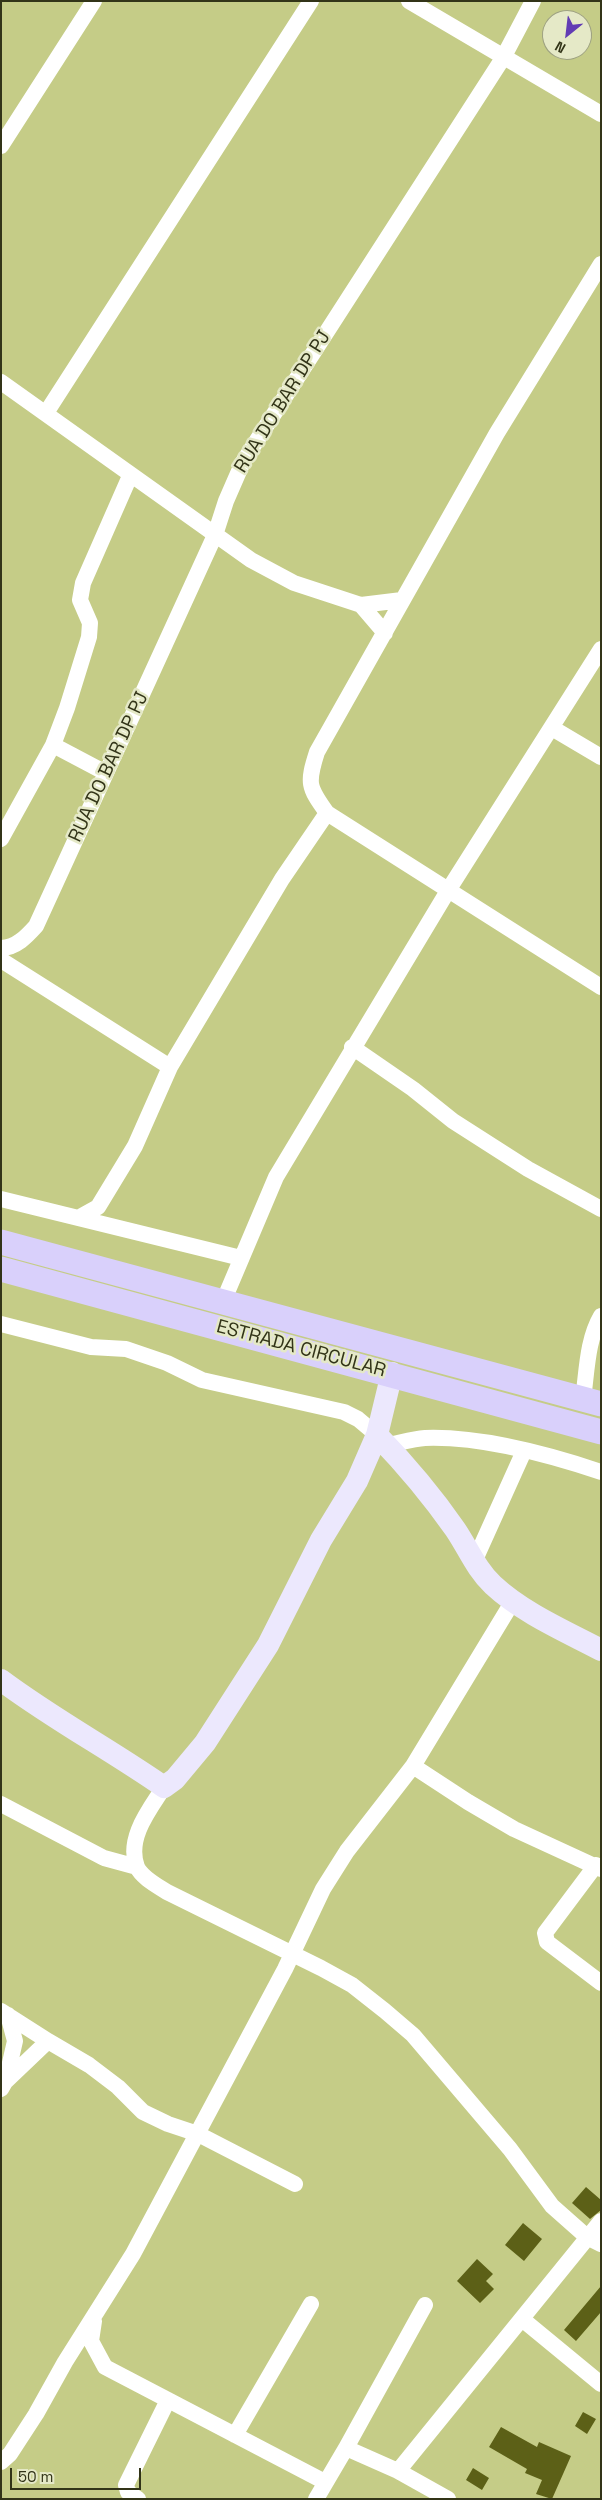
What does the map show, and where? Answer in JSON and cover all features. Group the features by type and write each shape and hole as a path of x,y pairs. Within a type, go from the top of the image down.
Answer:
{"main road":[{"name":"ESTRADA CIRCULAR","path":"1,1242 592,1401"},
{"name":"ESTRADA CIRCULAR","path":"1,1269 392,1373 601,1432"}],"street":[{"path":"1,146 94,1"},
{"path":"46,413 311,1"},
{"path":"409,1 601,114"},
{"name":"RUA DO BAR DP PJ","path":"1,948 8,948 24,939 36,926 215,536 226,501 243,462 503,58 533,1"},
{"path":"601,264 497,433 317,752 309,777 316,797 327,813 601,987"},
{"path":"1,382 130,476 161,494 215,536 251,560 294,583 361,605 402,600"},
{"path":"1,839 53,745 67,708 89,637 90,623 80,600 83,583 130,476"},
{"path":"361,605 385,633"},
{"path":"223,1302 276,1177 449,889 601,649"},
{"path":"552,728 601,757"},
{"path":"53,745 106,773"},
{"path":"80,1217 98,1207 134,1146 170,1067 282,879 327,813"},
{"path":"1,960 170,1067"},
{"path":"352,1048 413,1089 453,1121 528,1169 601,1209"},
{"path":"1,1199 241,1258"},
{"path":"98,1207 107,1225"},
{"path":"592,1401 595,1325 601,1316"},
{"path":"1,1324 91,1347 126,1349 167,1363 202,1380 344,1412 358,1419 382,1440 434,1499 459,1535 474,1562 493,1585 513,1600 601,1650"},
{"path":"392,1373 382,1440 313,1556 268,1645 205,1743 175,1779 164,1787 143,1819 134,1844 138,1867 148,1879 167,1892 292,1953 352,1985 413,2036 510,2149 552,2206 594,2240"},
{"path":"382,1440 458,1438 524,1450 569,1461 601,1472"},
{"path":"474,1562 524,1450"},
{"path":"1,2462 10,2454 133,2254 198,2134 292,1953 327,1881 347,1851 413,1766 513,1600"},
{"path":"1,1680 34,1705 115,1753 164,1787"},
{"path":"413,1766 468,1802 514,1828 598,1867 545,1933 547,1942 601,1983"},
{"path":"1,1804 104,1858 138,1867"},
{"path":"5,2013 89,2065 118,2087 143,2112 168,2124 198,2134 294,2184"},
{"path":"3,2085 15,2041 5,2013"},
{"path":"3,2085 48,2041"},
{"path":"398,2471 522,2319 594,2240 601,2221"},
{"path":"235,2436 311,2304"},
{"path":"316,2499 425,2305"},
{"path":"95,2316 91,2341 105,2368 325,2482"},
{"path":"522,2319 601,2384"},
{"path":"138,2499 128,2492 126,2485 168,2400"},
{"path":"346,2448 398,2471 448,2499"}],"building":[{"path":"586,2187 601,2200 601,2210 590,2219 572,2203"},
{"path":"523,2223 542,2239 524,2261 505,2245"},
{"path":"477,2259 493,2274 486,2281 494,2289 480,2303 457,2281"},
{"path":"601,2286 601,2312 576,2341 564,2330"},
{"path":"583,2412 596,2419 587,2434 575,2426"},
{"path":"501,2427 537,2447 539,2442 571,2456 552,2499 536,2494 542,2480 525,2473 527,2469 489,2447"},
{"path":"473,2468 489,2478 482,2490 466,2480"}]}
